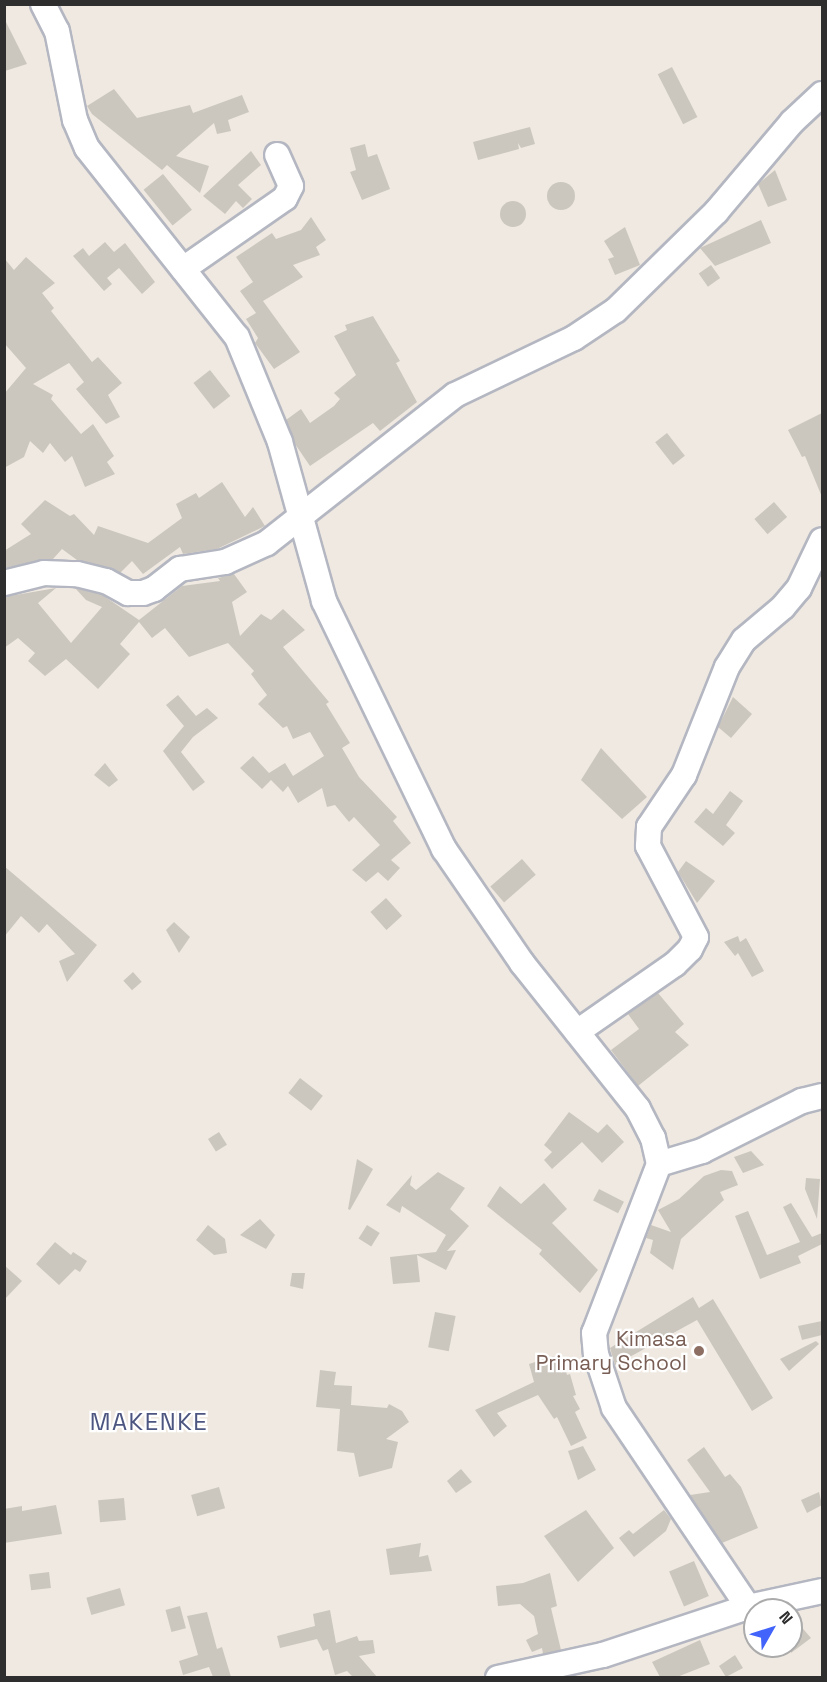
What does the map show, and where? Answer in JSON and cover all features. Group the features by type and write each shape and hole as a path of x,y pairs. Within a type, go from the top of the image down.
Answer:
{"street":[{"path":"44,4 57,31 75,120 87,148 237,337 280,442 324,602 444,849 522,963 638,1109 653,1137 659,1164 594,1333 596,1354 614,1408 743,1600"},
{"path":"4,583 44,573 77,574 105,581 128,593 143,593 154,589 180,569 225,562 267,543 455,395 574,338 616,310 716,212 792,122 822,94"},
{"path":"183,269 285,198 291,186 277,156"},
{"path":"577,1032 675,964 690,949 696,937 648,846 649,827 684,775 727,667 744,640 783,607 798,588 822,540"},
{"path":"659,1164 702,1151 802,1101 822,1096"},
{"path":"790,1598 822,1591"},
{"path":"498,1677 603,1655 743,1609"}],"building":[{"path":"4,18 27,64 5,71 5,49"},
{"path":"672,67 697,117 683,124 658,74"},
{"path":"114,89 137,118 190,105 193,113 242,95 249,112 228,120 231,131 217,134 214,123 176,156 209,166 200,193 167,165 162,170 92,114 87,106"},
{"path":"530,127 535,144 521,148 518,143 519,149 478,160 473,142"},
{"path":"365,144 368,157 377,154 390,189 362,200 350,172 356,170 350,148"},
{"path":"251,151 261,165 238,185 252,199 243,208 236,201 225,214 203,196"},
{"path":"775,170 787,200 768,207 758,184"},
{"path":"163,174 192,210 173,225 144,190"},
{"path":"561,182 571,186 575,196 571,206 561,210 551,206 547,196 551,186"},
{"path":"513,201 522,205 526,214 522,223 513,227 504,223 500,214 504,205"},
{"path":"311,217 326,240 316,247 320,255 293,265 303,277 263,301 300,352 274,369 255,343 258,338 246,319 256,313 240,291 253,282 236,257 272,233 276,239 301,230"},
{"path":"761,220 771,243 715,266 700,248"},
{"path":"625,227 640,265 615,275 608,259 614,257 604,241"},
{"path":"105,242 114,252 125,243 155,282 142,294 119,268 107,278 112,284 104,291 73,256 83,248 89,256"},
{"path":"26,257 55,283 42,293 54,308 51,311 92,362 98,357 122,383 108,395 120,417 106,424 76,389 84,382 69,363 33,384 53,395 51,399 81,434 93,424 114,456 107,462 115,474 85,487 72,456 65,462 50,443 43,453 30,441 24,457 4,468 4,394 26,368 4,343 4,258 14,270"},
{"path":"711,265 720,278 708,287 699,274"},
{"path":"373,316 400,361 396,363 417,402 380,431 373,423 310,466 295,444 286,420 301,409 310,423 340,399 334,393 356,375 334,336 347,330 345,325"},
{"path":"210,370 230,396 214,409 193,383"},
{"path":"822,413 822,497 805,456 802,457 788,430"},
{"path":"667,433 685,456 673,465 655,442"},
{"path":"222,482 245,517 253,507 265,526 217,549 183,554 180,547 143,574 132,561 120,573 77,560 62,549 53,559 4,568 4,551 31,534 21,524 45,500 70,516 74,514 94,535 98,526 148,543 182,518 176,504 196,493 199,498"},
{"path":"774,502 787,517 767,534 754,519"},
{"path":"234,574 247,592 232,602 240,636 261,614 271,620 283,609 305,630 283,647 329,702 326,704 350,743 342,748 359,777 397,817 393,821 411,843 391,860 400,868 388,881 378,872 366,882 352,870 380,845 354,817 349,822 335,805 327,807 322,788 298,803 288,786 283,792 271,780 262,789 240,768 253,756 269,773 285,763 293,776 324,756 310,732 293,739 287,726 283,728 258,704 267,695 251,674 254,671 228,643 189,657 165,628 152,638 139,622 120,644 130,654 98,689 66,659 45,676 28,661 35,653 18,638 4,648 4,597 56,588 38,603 71,643 102,607 86,600 75,588 101,594 139,620 182,586 220,581 218,578"},
{"path":"178,695 196,716 207,708 218,718 193,737 181,752 205,782 193,791 163,751 184,726 166,705"},
{"path":"733,697 752,714 731,738 718,727"},
{"path":"601,748 647,797 622,819 581,780"},
{"path":"105,763 118,780 109,787 94,775"},
{"path":"730,791 743,801 726,825 735,833 723,846 694,822 706,808 713,814"},
{"path":"522,859 536,875 504,902 490,887"},
{"path":"686,861 715,881 697,903 678,872"},
{"path":"4,866 97,945 67,982 59,961 75,954 47,924 39,933 21,916 4,937"},
{"path":"386,898 402,916 386,930 370,912"},
{"path":"174,922 190,937 179,953 166,930"},
{"path":"738,936 740,942 746,938 764,971 752,977 738,953 735,956 724,942"},
{"path":"133,972 142,982 132,990 123,981"},
{"path":"658,993 684,1024 675,1032 689,1045 638,1086 611,1050 639,1029 628,1014"},
{"path":"300,1078 323,1096 311,1111 288,1093"},
{"path":"569,1112 598,1133 607,1124 624,1142 602,1163 582,1142 552,1169 544,1160 552,1152 544,1145"},
{"path":"219,1132 227,1145 216,1152 208,1139"},
{"path":"751,1151 764,1165 743,1173 734,1157"},
{"path":"357,1159 373,1169 350,1210 348,1209"},
{"path":"721,1170 732,1171 738,1185 720,1192 724,1200 681,1239 673,1270 650,1253 653,1240 646,1238 651,1225 671,1232 658,1210 679,1199 704,1176"},
{"path":"438,1172 465,1188 450,1209 469,1226 447,1251 456,1250 446,1270 417,1255 420,1282 393,1284 390,1257 436,1252 446,1235 402,1206 400,1213 386,1205 412,1175 410,1185 416,1190"},
{"path":"806,1178 820,1179 817,1219 805,1189"},
{"path":"544,1183 567,1209 552,1223 598,1270 580,1293 539,1254 542,1250 487,1206 500,1186 521,1204"},
{"path":"599,1189 624,1202 618,1213 593,1201"},
{"path":"791,1203 812,1237 822,1233 822,1244 798,1256 801,1263 760,1279 735,1216 748,1211 767,1255 800,1242 783,1207"},
{"path":"260,1219 275,1235 266,1249 240,1235"},
{"path":"208,1225 225,1239 227,1253 214,1255 196,1240"},
{"path":"367,1225 380,1233 371,1247 359,1239"},
{"path":"55,1242 71,1255 73,1252 87,1261 80,1272 75,1269 59,1285 36,1264"},
{"path":"4,1265 22,1281 4,1300"},
{"path":"292,1273 305,1273 303,1289 290,1286"},
{"path":"693,1297 699,1308 713,1299 773,1398 752,1411 697,1320 615,1365 610,1348"},
{"path":"435,1312 456,1316 449,1351 428,1347"},
{"path":"822,1321 822,1335 802,1340 798,1326"},
{"path":"816,1341 819,1344 789,1371 780,1359"},
{"path":"554,1356 558,1366 564,1364 567,1375 570,1374 576,1395 573,1396 580,1409 575,1412 587,1438 571,1446 557,1417 554,1419 538,1395 497,1413 507,1426 494,1437 475,1410 534,1382 529,1364"},
{"path":"320,1370 336,1372 334,1385 352,1386 351,1405 387,1408 389,1404 402,1411 409,1422 386,1439 398,1442 392,1468 359,1477 354,1453 337,1451 340,1409 316,1407"},
{"path":"583,1446 596,1470 578,1480 568,1451"},
{"path":"704,1447 725,1477 730,1474 741,1487 758,1528 722,1543 690,1495 710,1492 687,1460"},
{"path":"461,1469 472,1482 456,1493 447,1481"},
{"path":"219,1487 225,1508 197,1516 191,1495"},
{"path":"819,1492 822,1505 807,1513 801,1500"},
{"path":"124,1498 126,1520 100,1522 98,1500"},
{"path":"56,1505 62,1534 4,1543 4,1509 22,1506 22,1511"},
{"path":"586,1510 614,1548 578,1582 544,1536"},
{"path":"664,1510 671,1519 666,1531 634,1557 619,1538 629,1530 633,1534"},
{"path":"421,1543 419,1557 428,1555 432,1571 390,1575 386,1549"},
{"path":"694,1561 709,1596 684,1607 669,1572"},
{"path":"49,1572 51,1588 31,1590 29,1574"},
{"path":"550,1573 557,1606 551,1608 561,1650 543,1654 542,1648 532,1652 526,1640 538,1634 534,1616 520,1604 498,1606 496,1586 523,1583"},
{"path":"120,1588 125,1605 91,1615 86,1598"},
{"path":"180,1606 186,1628 171,1632 166,1610"},
{"path":"330,1610 336,1643 357,1636 359,1641 373,1640 375,1653 359,1656 377,1677 353,1677 347,1671 335,1675 328,1649 323,1651 317,1639 280,1648 277,1636 315,1626 313,1614"},
{"path":"207,1612 217,1649 222,1647 231,1677 213,1677 209,1667 183,1675 179,1661 198,1655 187,1616"},
{"path":"803,1629 811,1638 803,1644"},
{"path":"700,1640 710,1664 677,1677 660,1677 652,1662"},
{"path":"735,1655 743,1668 726,1677 719,1666"}],"place":[{"name":"Kimasa Primary School","path":"699,1351"}],"district":[{"name":"MAKENKE","path":"149,1422"}]}
